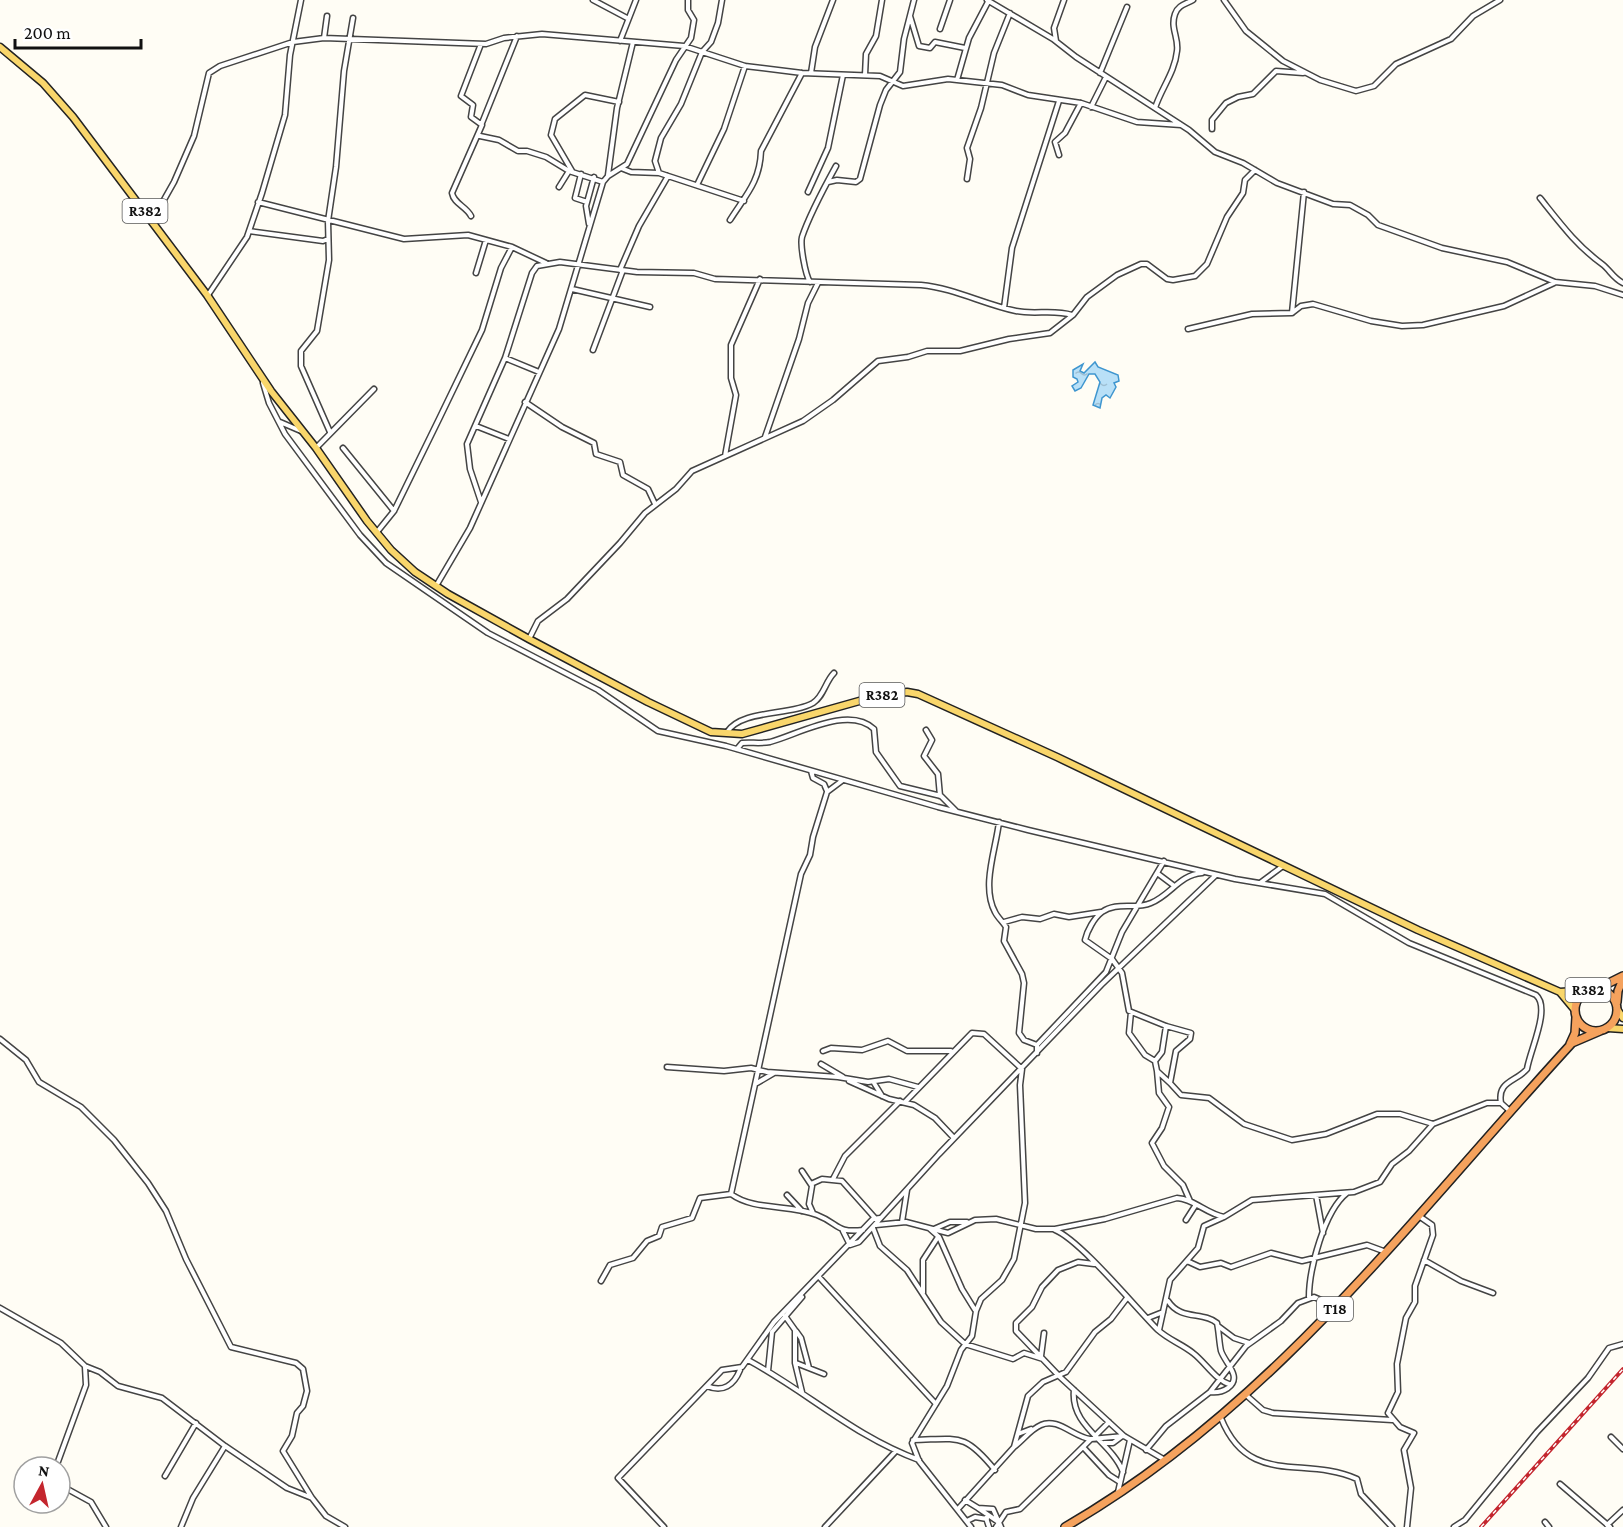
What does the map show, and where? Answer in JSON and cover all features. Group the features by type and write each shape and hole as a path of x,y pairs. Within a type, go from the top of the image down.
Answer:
{"highway":[{"path":"1593,989 1623,978"},
{"path":"1617,1007 1618,991 1623,978"},
{"name":"R382","path":"1593,989 1606,991 1617,1007 1617,1016 1604,1029 1585,1028 1575,1013 1577,1002 1593,989"},
{"name":"T18","path":"1567,1049 1575,1033 1575,1013"},
{"name":"T18","path":"1065,1527 1166,1461 1221,1418 1246,1395 1336,1307 1567,1049 1578,1040 1604,1029"}],"main road":[{"name":"R382","path":"0,47 43,83 73,117 207,295 262,379 316,448 377,533 406,565 436,586 529,639 670,713 701,728 726,734 753,732 896,692 918,694 1057,757 1283,866 1560,992 1593,989"},
{"name":"R382","path":"1560,992 1575,1013"},
{"path":"1617,1007 1623,1018"},
{"name":"T18","path":"1604,1029 1623,1029"}],"street":[{"path":"207,295 249,231 285,115 293,42 301,0"},
{"path":"593,0 599,1 627,18"},
{"path":"620,41 627,18 636,0"},
{"path":"436,586 470,528 559,329 603,182 627,164 684,46 691,38 694,20 688,10 688,0"},
{"path":"659,173 655,161 661,138 686,93 702,52 710,45 722,0"},
{"path":"811,73 815,47 833,0"},
{"path":"865,75 866,54 876,36 882,0"},
{"path":"828,182 839,180 856,182 860,179 880,105 900,72 914,0"},
{"path":"940,29 950,0"},
{"path":"957,80 965,48 988,0 1181,125 1219,155 1255,170 1278,183 1334,204 1352,206 1368,215 1378,225 1442,248 1507,262 1555,282 1595,285 1623,295"},
{"path":"1056,42 1054,28 1064,0"},
{"path":"1155,108 1177,53 1173,28 1175,12 1193,0"},
{"path":"1224,0 1246,31 1283,61 1343,89 1356,91 1371,88 1396,64 1451,39 1473,16 1500,0"},
{"path":"1100,73 1127,7"},
{"path":"967,179 970,159 967,148 981,108 997,41 1010,13"},
{"path":"910,15 919,46 931,48 935,42 965,48"},
{"path":"324,38 327,16"},
{"path":"330,432 300,361 303,347 317,331 329,260 328,221 336,167 348,39 353,18"},
{"path":"152,221 174,182 194,136 209,73 220,66 293,42 324,38 481,44 517,36 542,34 684,46 745,66 802,73 880,76 908,86 932,80 1002,85 1028,95 1081,103 1137,122 1181,125"},
{"path":"471,216 466,208 454,201 452,189 480,136 482,123 517,36"},
{"path":"608,176 633,42"},
{"path":"481,44 460,96 473,105 471,117 482,123"},
{"path":"697,185 723,129 745,66"},
{"path":"1212,129 1212,120 1220,108 1238,97 1253,94 1276,71 1307,74"},
{"path":"729,220 744,201 758,172 761,151 802,73"},
{"path":"808,192 828,148 843,75"},
{"path":"1091,106 1106,77"},
{"path":"571,171 551,135 555,119 585,95 620,102"},
{"path":"1004,308 1012,248 1059,100"},
{"path":"1059,155 1055,145 1057,139 1065,133 1081,103"},
{"path":"480,136 499,140 518,151 546,157 571,171 594,177 603,182"},
{"path":"810,282 804,271 805,257 801,239 836,166"},
{"path":"620,168 631,172 659,173 744,201"},
{"path":"529,639 538,621 578,588 656,504 676,489 692,471 810,417 878,361 908,357 923,351 964,351 1009,339 1050,333 1073,315 1087,297 1117,275 1141,264 1147,264 1167,279 1195,276 1207,264 1227,217 1243,193 1245,180 1255,170"},
{"path":"559,187 571,171"},
{"path":"581,174 575,198 587,202"},
{"path":"593,350 639,226 668,176"},
{"path":"589,225 587,202 594,177"},
{"path":"1292,313 1304,192"},
{"path":"1540,198 1566,232 1605,265 1613,277 1623,283"},
{"path":"258,202 404,239 468,235 512,248 549,264"},
{"path":"249,231 323,241 328,239"},
{"path":"476,273 486,240"},
{"path":"377,533 394,511 482,330 501,268 512,248"},
{"path":"481,502 470,469 467,447 505,358 532,273 537,266 578,264 621,270 679,272 716,279 935,286 1004,308 1026,312 1054,311 1073,315"},
{"path":"725,456 736,395 731,378 731,345 760,279"},
{"path":"1188,329 1252,314 1292,313 1301,306 1313,304 1356,318 1415,326 1504,306 1555,282"},
{"path":"765,437 799,339 808,303 819,283"},
{"path":"572,290 650,307"},
{"path":"505,358 539,372"},
{"path":"262,379 269,403 306,464 360,535 406,579 488,633 598,690 658,731 737,749 956,812 1216,874 1326,894 1409,943 1525,989 1539,998 1543,1011 1527,1069 1505,1083 1500,1094 1500,1103"},
{"path":"316,448 374,389"},
{"path":"525,402 562,428 594,442 596,454 620,462 623,475 648,489 656,504"},
{"path":"279,422 304,433"},
{"path":"476,426 509,439"},
{"path":"343,448 394,511"},
{"path":"726,734 740,721 779,710 791,711 813,703 834,673"},
{"path":"737,749 742,743 769,742 845,718 856,719 874,729 876,752 900,786 940,796 956,812"},
{"path":"926,730 932,740 924,756 938,774 940,796"},
{"path":"811,771 813,778 824,784 828,792"},
{"path":"731,1194 757,1084 758,1070 801,874 810,855 813,837 828,792 844,780"},
{"path":"999,822 990,855 990,890 995,912 1007,929 1004,941 1024,979 1019,1033 1024,1040 1037,1045"},
{"path":"1037,1054 1037,1045 1100,979 1112,959 1118,939 1164,861"},
{"path":"1260,883 1283,866"},
{"path":"1003,922 1012,922 1019,918 1040,919 1054,914 1069,917 1102,912 1120,905 1139,906 1157,900 1173,885 1190,875 1207,872"},
{"path":"1157,873 1173,885"},
{"path":"706,1386 717,1389 726,1388 735,1380 765,1333 806,1289 850,1245 856,1244 954,1138 1119,968 1216,874"},
{"path":"1102,912 1085,940 1112,959 1119,968 1125,981 1126,1007 1131,1012 1166,1026 1188,1030 1191,1036 1178,1047 1170,1083"},
{"path":"1131,1012 1129,1033 1145,1055 1155,1061 1159,1093 1169,1107 1162,1128 1152,1143 1166,1170 1183,1185 1191,1202 1195,1206 1224,1217"},
{"path":"1155,1061 1162,1052 1166,1026"},
{"path":"906,1101 969,1034 984,1034 1022,1070"},
{"path":"0,1039 26,1060 39,1082 81,1107 114,1140 148,1184 166,1211 186,1259 231,1347 302,1367 308,1385 306,1396 297,1413 292,1436 283,1451 326,1516 345,1527"},
{"path":"823,1051 831,1048 862,1050 888,1041 907,1051 952,1051"},
{"path":"821,1064 882,1096 906,1101 935,1118 954,1138"},
{"path":"667,1067 724,1071 748,1068 874,1083 893,1079 918,1087"},
{"path":"971,1527 919,1461 911,1447 936,1404 965,1344 973,1334 976,1311 981,1299 1002,1280 1012,1265 1024,1206 1025,1178 1020,1096 1022,1070"},
{"path":"1157,1071 1181,1095 1209,1098 1244,1124 1292,1140 1326,1134 1377,1114 1400,1114 1433,1124"},
{"path":"757,1084 775,1073"},
{"path":"874,1083 882,1096"},
{"path":"833,1179 845,1156 900,1101"},
{"path":"1309,1298 1316,1256 1323,1233 1338,1201 1347,1193 1380,1182 1392,1164 1409,1152 1433,1124 1487,1103 1500,1103 1512,1113"},
{"path":"802,1171 811,1184 809,1204 813,1213"},
{"path":"811,1184 822,1179 842,1181 878,1218"},
{"path":"902,1222 907,1190"},
{"path":"1159,1330 1168,1301 1171,1278 1198,1248 1204,1226 1252,1200 1354,1192"},
{"path":"601,1281 610,1265 633,1258 647,1241 659,1236 662,1227 692,1218 700,1198 731,1194 741,1200 813,1213 843,1231 865,1232 875,1237"},
{"path":"1316,1195 1323,1233"},
{"path":"787,1196 802,1211"},
{"path":"934,1229 950,1222 996,1219 1036,1229 1054,1229 1105,1219 1173,1199 1191,1202"},
{"path":"1186,1220 1195,1206"},
{"path":"1407,1527 1411,1488 1404,1450 1414,1433 1401,1428 1388,1413 1398,1392 1398,1357 1406,1318 1415,1302 1415,1286 1434,1231 1432,1225 1419,1215"},
{"path":"878,1218 874,1226 875,1237 883,1250 907,1269 914,1285 923,1294 937,1317 965,1344 1013,1359 1024,1353 1042,1358"},
{"path":"865,1232 874,1226 902,1222 934,1229 940,1234 962,1289 976,1311"},
{"path":"927,1227 940,1234 951,1232 969,1222"},
{"path":"1054,1229 1094,1264 1159,1330 1179,1346 1192,1352 1219,1379 1231,1385"},
{"path":"843,1231 850,1245"},
{"path":"923,1294 923,1260 940,1234"},
{"path":"1188,1261 1200,1267 1219,1263 1231,1267 1272,1253 1297,1261 1351,1251 1367,1245 1386,1252"},
{"path":"1423,1260 1461,1281 1493,1293"},
{"path":"1094,1264 1078,1262 1058,1270 1042,1287 1032,1307 1016,1323 1016,1331 1060,1377 1123,1436 1166,1461"},
{"path":"819,1277 936,1404"},
{"path":"768,1371 772,1332 806,1289"},
{"path":"1014,1447 1028,1396 1043,1382 1060,1377 1095,1332 1111,1319 1127,1298"},
{"path":"1146,1450 1166,1426 1210,1392 1250,1343 1281,1321 1298,1303 1309,1298 1321,1298 1336,1307"},
{"path":"1168,1301 1172,1307 1189,1316 1214,1320 1234,1338 1250,1343"},
{"path":"1148,1318 1159,1316 1172,1307"},
{"path":"0,1308 60,1342 85,1366 100,1372 122,1388 157,1395 225,1446 287,1488 312,1498"},
{"path":"784,1316 801,1338 809,1368"},
{"path":"1210,1392 1220,1392 1231,1385 1234,1375 1222,1353 1218,1326"},
{"path":"795,1330 795,1363 802,1392"},
{"path":"1042,1358 1044,1333"},
{"path":"1454,1527 1465,1520 1537,1432 1588,1378 1609,1348 1623,1344"},
{"path":"748,1360 802,1392 848,1425 919,1461"},
{"path":"795,1363 824,1374"},
{"path":"60,1455 64,1441 76,1419 80,1396 86,1385 85,1366"},
{"path":"664,1527 618,1479 722,1370 741,1369"},
{"path":"1074,1390 1074,1410 1095,1438"},
{"path":"1246,1395 1263,1410 1273,1413 1393,1420"},
{"path":"1221,1418 1226,1431 1238,1447 1258,1462 1273,1466 1333,1469 1357,1479 1361,1494 1392,1527"},
{"path":"998,1525 1006,1512 1020,1509 1041,1491 1055,1473 1095,1438 1109,1422"},
{"path":"165,1476 195,1423"},
{"path":"1018,1434 1038,1426 1054,1424 1066,1431 1095,1438 1104,1443 1117,1457 1124,1472"},
{"path":"958,1509 1014,1447 1038,1426"},
{"path":"1095,1438 1123,1436"},
{"path":"1104,1443 1113,1443 1123,1436"},
{"path":"1611,1437 1623,1449"},
{"path":"913,1440 963,1439 975,1446 995,1470"},
{"path":"1118,1494 1130,1440"},
{"path":"181,1527 194,1498 225,1446"},
{"path":"1083,1447 1109,1475 1120,1482"},
{"path":"825,1527 896,1450"},
{"path":"1560,1484 1609,1526 1623,1510"},
{"path":"72,1492 91,1502 106,1527"},
{"path":"965,1500 984,1511 998,1525"},
{"path":"978,1508 993,1509 998,1525"},
{"path":"984,1511 990,1527"},
{"path":"967,1521 975,1517 987,1519"},
{"path":"1545,1522 1549,1527"}],"water":[{"path":"1095,362 1098,367 1118,375 1119,381 1114,383 1116,387 1110,398 1106,395 1102,398 1100,408 1093,405 1100,382 1095,374 1089,374 1081,388 1075,391 1072,386 1078,382 1073,377 1073,370 1083,364 1080,371 1084,373"}],"railway":[{"path":"1481,1527 1623,1369"}]}
